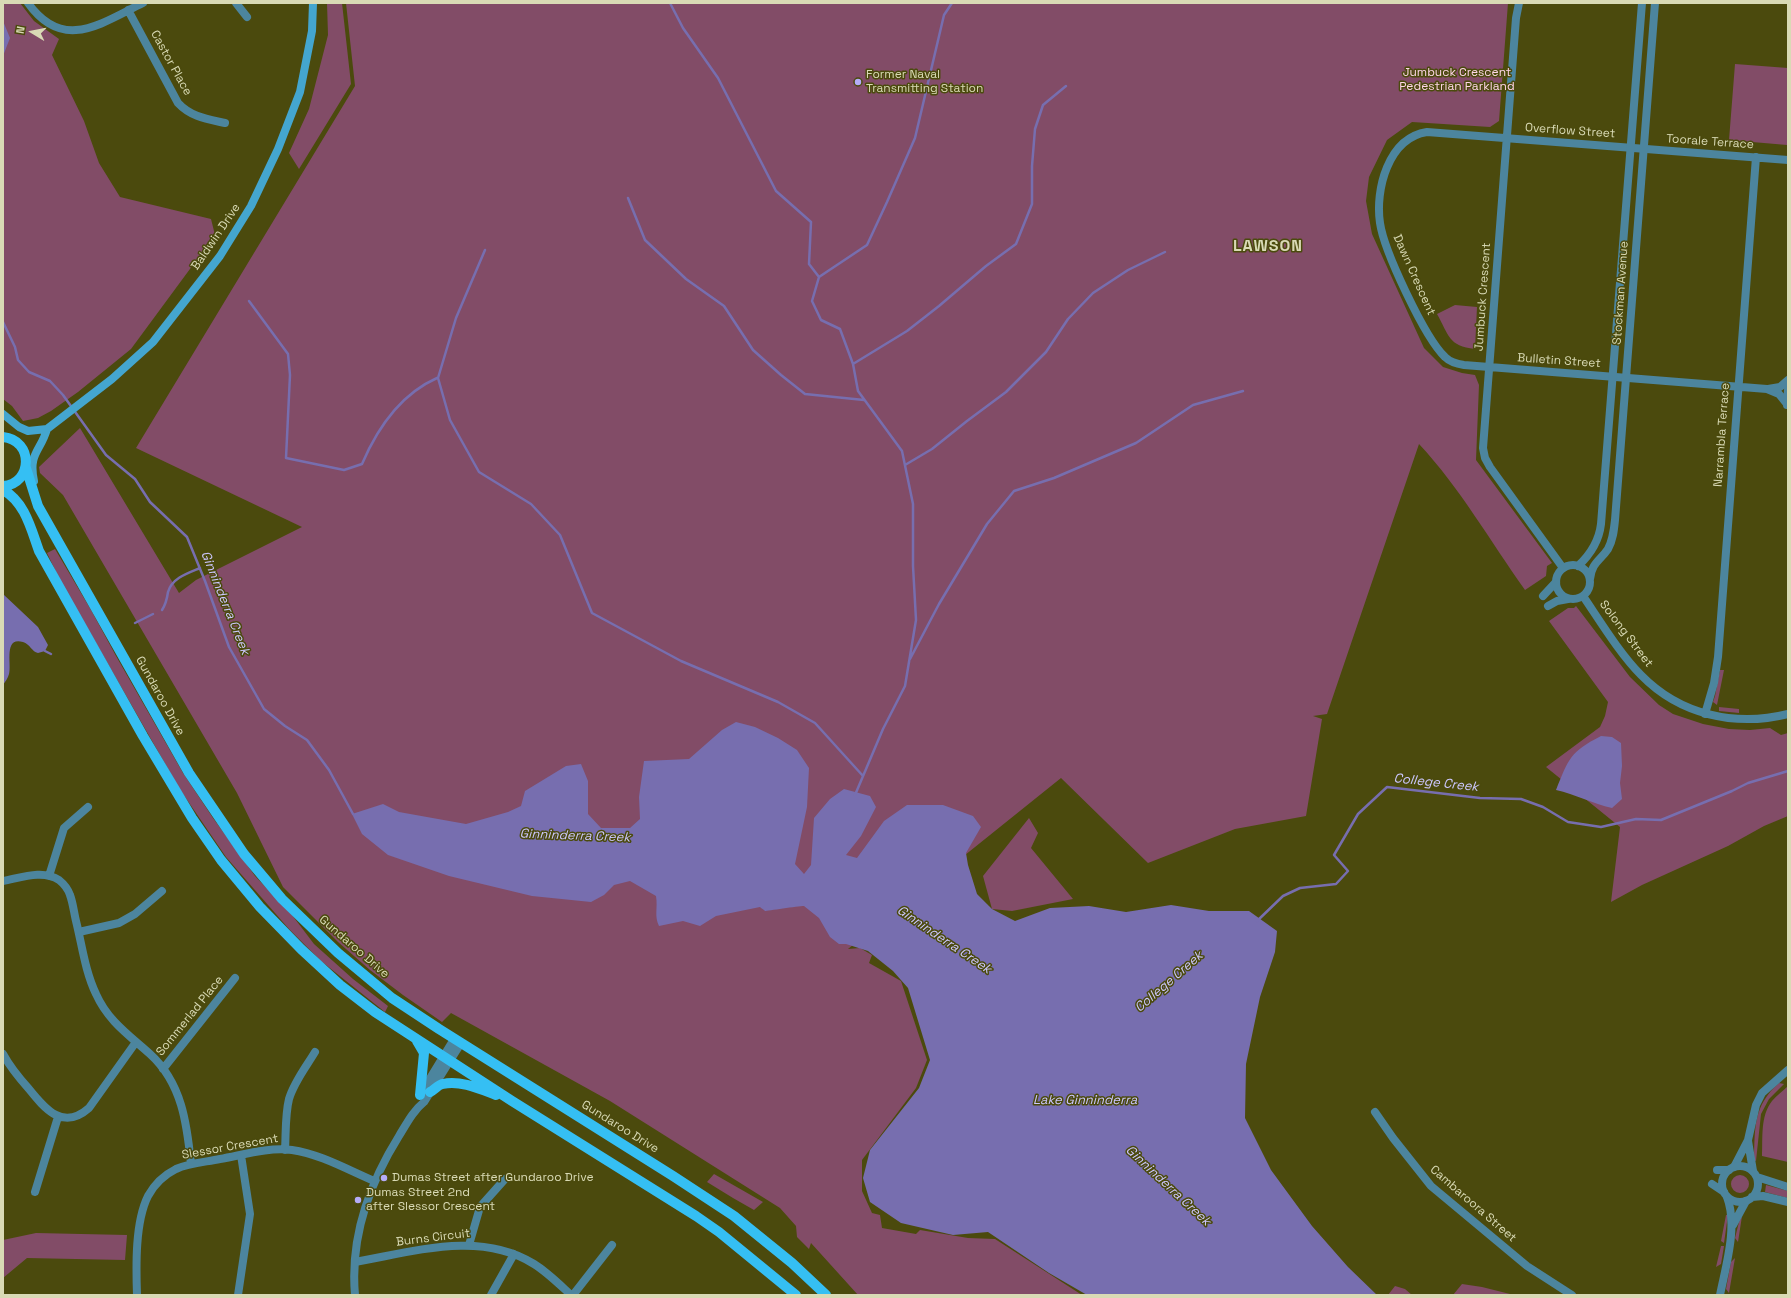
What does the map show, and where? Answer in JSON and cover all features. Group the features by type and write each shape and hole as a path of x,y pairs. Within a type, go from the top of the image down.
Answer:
{"main road":[{"name":"Baldwin Drive","path":"38,506 32,465 34,455 44,439 47,429 107,383 153,342 220,256 251,206 278,149 300,92 312,31 313,3"},
{"path":"3,414 28,431 47,429"},
{"name":"Gundaroo Drive","path":"5,436 16,441 23,449 27,460 26,468 38,506 185,767 244,854 282,899 338,953 392,998 734,1216 792,1263 826,1295"},
{"path":"3,486 16,482 22,476 26,468"},
{"path":"3,490 10,494 19,504 29,522 39,551 146,742 192,818 221,860 260,907 340,985 375,1012 719,1232 796,1295"},
{"path":"415,1038 424,1053 420,1095"},
{"path":"430,1092 442,1084 451,1083 475,1088 512,1101"}],"street":[{"path":"28,3 38,16 48,24 68,31 88,29 143,3"},
{"path":"236,3 247,17"},
{"name":"Jumbuck Crescent","path":"1519,3 1483,442 1485,458 1490,467 1563,568"},
{"name":"Stockman Avenue","path":"1578,566 1592,550 1600,531 1642,3"},
{"name":"Stockman Avenue","path":"1590,579 1591,569 1609,547 1614,529 1655,3"},
{"name":"Castor Place","path":"128,10 178,102 189,113 225,123"},
{"name":"Dawn Crescent","path":"1489,367 1453,363 1445,357 1434,342 1420,320 1384,241 1379,214 1380,196 1384,178 1391,161 1401,146 1415,135 1433,132 1507,138"},
{"name":"Overflow Street","path":"1507,138 1630,148"},
{"name":"Toorale Terrace","path":"1630,148 1788,160"},
{"name":"Narrambla Terrace","path":"1706,714 1714,683 1718,657 1756,157"},
{"name":"Bulletin Street","path":"1489,367 1767,389"},
{"path":"1767,389 1780,387 1788,380"},
{"path":"1767,389 1779,394 1788,406"},
{"path":"1788,390 1788,406"},
{"path":"1548,606 1557,601 1578,599 1583,596 1589,588 1590,579 1588,573 1578,566 1569,565 1563,568 1558,574 1556,582 1557,590 1568,599"},
{"path":"1543,596 1556,582"},
{"name":"Solong Street","path":"1583,596 1626,657 1644,678 1675,701 1706,714 1729,718 1752,720 1788,714"},
{"path":"49,876 64,828 88,806"},
{"path":"3,881 35,875 49,876 62,883 70,895 89,978 97,997 114,1022 151,1055 174,1085 184,1112 191,1164"},
{"path":"79,932 120,923 135,914 162,891"},
{"name":"Sommerlad Place","path":"163,1069 235,978"},
{"path":"355,1295 355,1262 361,1221 374,1181 393,1145 416,1109 424,1102 430,1092 458,1041"},
{"path":"3,1054 10,1066 50,1113 58,1117 67,1118 77,1116 89,1108 136,1042"},
{"path":"285,1150 289,1098 315,1052"},
{"path":"416,1109 420,1095 447,1059"},
{"path":"1720,1295 1732,1225 1732,1213 1723,1180 1732,1168 1748,1140 1753,1113 1762,1093 1788,1070"},
{"name":"Cambaroora Street","path":"1375,1112 1393,1138 1431,1186 1527,1266 1572,1295"},
{"path":"35,1192 58,1117"},
{"path":"1732,1225 1749,1199 1757,1191 1759,1185 1755,1174 1748,1140"},
{"name":"Slessor Crescent","path":"137,1295 138,1243 141,1217 145,1202 153,1188 163,1177 176,1169 191,1164 241,1155 270,1150 285,1150 309,1154 374,1181"},
{"path":"238,1295 250,1214 241,1155"},
{"path":"1717,1170 1746,1167 1755,1174 1788,1187"},
{"path":"469,1245 480,1207 505,1180"},
{"path":"1712,1184 1738,1202 1763,1196 1788,1202"},
{"name":"Burns Circuit","path":"355,1262 447,1246 469,1245 497,1248 514,1254 543,1270 572,1295"},
{"path":"572,1295 612,1245"},
{"path":"491,1295 514,1254"}],"green space":[{"path":"3,3 20,3 34,21 59,39 52,55 84,121 99,163 120,197 211,219 215,235 131,349 78,392 51,411 38,418 23,421 12,406 3,399"},
{"path":"327,3 342,3 351,84 299,169 289,153 309,109 328,35"},
{"name":"Jumbuck Crescent Pedestrian Parkland","path":"346,3 1508,3 1499,121 1490,127 1412,122 1387,140 1369,177 1366,201 1372,234 1424,348 1443,367 1462,373 1475,375 1479,385 1476,460 1552,563 1547,566 1546,576 1525,590 1448,478 1419,444 1327,714 1313,716 1322,719 1306,816 1235,829 1148,863 1061,778 848,949 860,948 872,955 869,963 901,981 927,1060 916,1088 862,1160 862,1191 872,1213 880,1215 882,1228 916,1234 920,1230 968,1238 995,1239 1082,1295 858,1295 811,1243 809,1249 797,1237 796,1226 780,1208 610,1101 451,1013 442,1022 370,970 338,942 283,887 237,793 63,495 40,473 39,467 80,428 179,593 196,580 302,527 136,448 355,86"},
{"path":"1735,64 1788,68 1787,145 1729,140"},
{"path":"1455,305 1477,307 1475,349 1459,345 1454,342 1447,334 1437,314"},
{"path":"55,549 183,773 213,818 255,876 292,915 314,944 353,979 388,1006 385,1012 321,961 289,929 226,857 179,788 60,580 47,553"},
{"path":"1576,606 1630,677 1659,705 1673,714 1703,724 1729,729 1750,730 1770,728 1781,735 1788,733 1788,816 1764,826 1728,846 1642,885 1611,902 1620,827 1546,767 1600,727 1605,716 1608,702 1549,621 1568,608 1574,608"},
{"path":"1720,670 1724,670 1717,705 1713,702"},
{"path":"1719,707 1739,709 1739,713 1719,711"},
{"path":"1029,818 1038,833 1031,848 1073,899 1012,911 992,909 983,876"},
{"path":"1779,1083 1784,1084 1769,1099 1761,1114 1756,1161 1754,1160 1754,1148 1757,1118 1764,1100"},
{"path":"1788,1086 1788,1162 1762,1156 1763,1128 1768,1107 1775,1097"},
{"path":"714,1174 763,1202 754,1210 733,1198 707,1182"},
{"path":"1740,1175 1746,1178 1749,1184 1746,1190 1740,1193 1734,1190 1731,1184 1734,1178"},
{"path":"1766,1185 1788,1191 1788,1198 1765,1192"},
{"path":"1726,1215 1728,1215 1724,1243 1721,1241"},
{"path":"1742,1216 1738,1242 1735,1238"},
{"path":"36,1233 127,1235 125,1260 27,1258 3,1278 3,1240"},
{"path":"1721,1246 1724,1246 1721,1264 1716,1267"},
{"path":"1735,1258 1729,1293 1726,1289 1731,1262"},
{"path":"1462,1284 1482,1287 1514,1295 1453,1295"},
{"path":"1395,1286 1405,1289 1412,1295 1388,1295"}],"water":[{"path":"3,21 10,38 3,56"},
{"path":"3,594 38,627 48,645 45,651 38,653 23,642 17,641 13,643 10,652 10,670 3,685"},
{"name":"Lake Ginninderra","path":"736,722 755,727 778,738 797,750 809,768 807,807 795,864 804,874 811,865 814,818 830,799 844,789 870,796 876,807 861,836 846,855 857,858 884,821 907,805 943,805 973,816 981,827 966,853 977,894 992,909 1015,921 1050,908 1089,906 1126,912 1171,905 1209,911 1249,911 1277,931 1275,952 1260,997 1246,1064 1245,1118 1271,1170 1312,1226 1348,1267 1377,1295 1087,1295 1049,1273 988,1232 953,1235 901,1223 870,1202 863,1178 870,1150 919,1088 930,1060 908,988 893,971 868,951 846,944 839,944 830,937 819,918 804,906 765,911 760,907 716,916 700,926 683,921 659,926 657,919 656,896 630,881 614,885 604,895 591,902 532,896 449,876 388,855 362,834 352,814 383,804 399,812 466,824 508,812 521,806 525,791 566,766 581,764 588,781 588,814 601,828 630,828 640,819 639,797 644,761 689,759 722,730"},
{"path":"1601,736 1612,737 1621,743 1622,766 1620,783 1622,799 1612,808 1556,790 1564,770 1572,757 1583,747"}],"waterway":[{"path":"670,3 683,28 718,78 776,191 811,222 809,264 819,277 812,301 821,320 840,329 853,364 858,391 902,451 913,504 913,566 916,620 905,686 883,729 855,795"},
{"path":"819,277 867,245 915,138 944,15 952,3"},
{"path":"853,364 907,331 986,266 1016,244 1032,204 1032,166 1035,129 1043,105 1066,86"},
{"path":"628,198 645,240 686,279 724,306 753,350 781,375 805,394 864,400"},
{"path":"485,250 456,318 438,378 450,420 479,472 531,504 560,535 592,613 681,661 778,702 815,723 863,776"},
{"path":"905,465 932,449 1006,392 1046,352 1068,319 1093,293 1128,270 1165,252"},
{"path":"249,301 288,354 290,375 286,458 344,470 362,464 375,438 401,403 412,393 437,378"},
{"name":"Ginninderra Creek","path":"3,322 15,347 18,360 29,372 50,381 63,395 106,455 135,479 150,502 187,537 229,647 264,709 285,726 307,740 329,770 353,814"},
{"path":"910,659 939,604 987,524 1014,491 1054,478 1136,443 1193,405 1243,391"},
{"path":"162,610 170,587 173,583 181,577 200,568"},
{"path":"135,623 153,614"},
{"path":"45,651 51,654"},
{"name":"College Creek","path":"1257,921 1283,896 1300,888 1336,884 1348,871 1334,855 1358,814 1387,787 1480,798 1521,799 1543,807 1568,822 1601,827 1636,819 1661,820 1748,783 1788,771"}],"place":[{"name":"Former Naval Transmitting Station","path":"858,82"},
{"name":"Dumas Street after Gundaroo Drive","path":"384,1178"},
{"name":"Dumas Street 2nd after Slessor Crescent","path":"358,1200"}],"district":[{"name":"LAWSON","path":"1268,247"}]}
